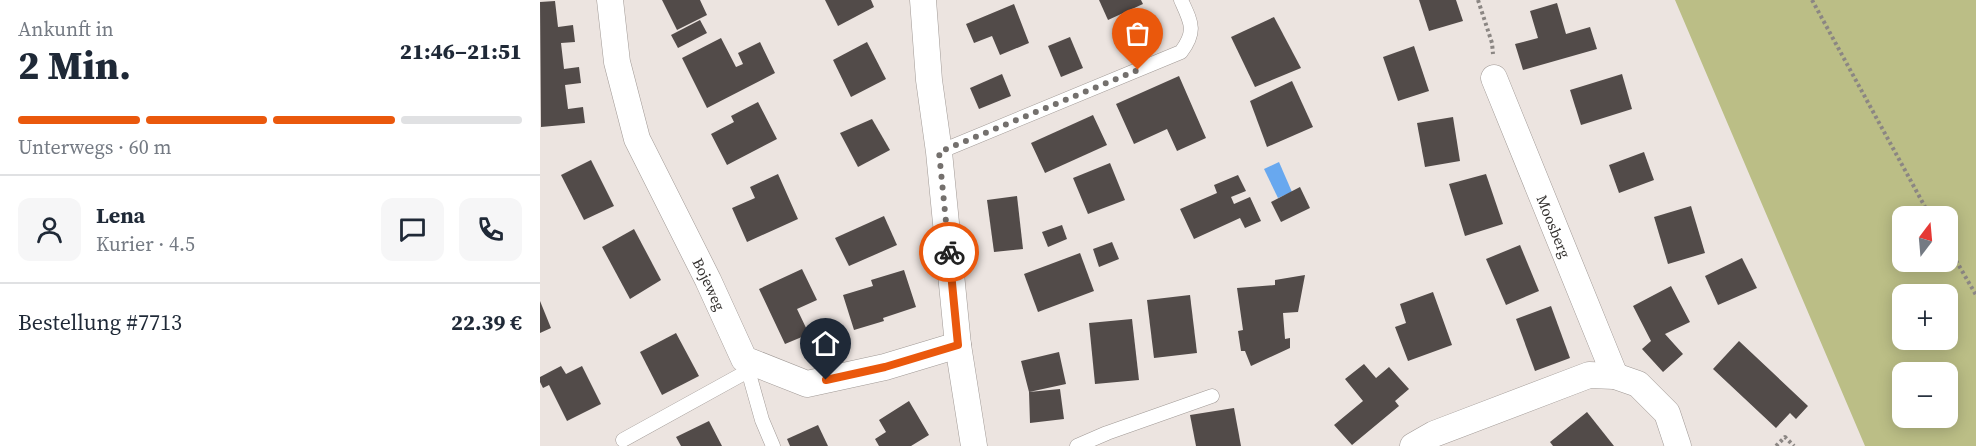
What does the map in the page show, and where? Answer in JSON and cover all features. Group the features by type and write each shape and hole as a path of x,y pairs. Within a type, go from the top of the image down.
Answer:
{"street":[{"name":"Bojeweg","path":"610,0 617,62 637,139 708,280 746,364"},
{"path":"923,0 929,80 939,152 958,345 974,446"},
{"name":"Moosberg","path":"1494,78 1615,376"},
{"path":"746,364 807,384 885,367 958,345"},
{"path":"1413,446 1434,434 1589,375 1615,376 1638,384 1667,413 1678,446"}],"lane":[{"path":"939,152 1181,52 1190,41 1192,23 1180,0"},
{"path":"623,440 746,364 762,420 774,446"},
{"path":"1077,446 1212,396"}],"path":[{"path":"1478,0 1492,43 1494,78"},
{"path":"1812,0 1925,206"},
{"path":"1958,264 1976,295"},
{"path":"1776,446 1785,437 1794,446"}],"green space":[{"path":"1675,0 1976,0 1976,446 1865,446"}],"water":[{"path":"1279,162 1292,192 1278,198 1264,169"}],"building":[{"path":"662,0 700,0 707,15 677,30"},
{"path":"825,0 871,0 874,7 838,26"},
{"path":"1099,0 1141,0 1143,4 1108,20"},
{"path":"1419,0 1456,0 1463,21 1429,31"},
{"path":"555,1 558,27 573,25 575,42 561,43 564,69 579,67 581,83 565,85 568,109 583,107 585,123 541,127 540,2"},
{"path":"1557,3 1566,34 1590,27 1597,49 1523,70 1515,44 1538,38 1530,11"},
{"path":"1014,4 1029,43 1000,55 992,36 974,43 966,24"},
{"path":"1274,17 1301,68 1255,87 1231,37"},
{"path":"700,20 707,33 678,48 671,35"},
{"path":"1070,37 1083,68 1061,77 1048,46"},
{"path":"721,38 736,67 743,64 738,53 760,42 775,73 707,108 682,58"},
{"path":"867,42 886,79 851,97 833,60"},
{"path":"1414,46 1429,91 1398,101 1383,57"},
{"path":"1002,74 1011,96 979,109 970,88"},
{"path":"1622,74 1632,109 1581,125 1570,90"},
{"path":"1179,76 1206,138 1177,151 1167,129 1134,144 1116,104"},
{"path":"1292,81 1313,127 1267,147 1250,101"},
{"path":"758,102 777,139 727,165 711,134 734,122 731,116"},
{"path":"1093,115 1107,145 1045,173 1031,143"},
{"path":"1453,117 1460,161 1425,167 1417,123"},
{"path":"872,119 890,150 858,167 840,133"},
{"path":"1644,152 1654,180 1619,193 1609,165"},
{"path":"591,160 614,206 584,220 561,175"},
{"path":"1110,163 1125,200 1088,214 1073,178"},
{"path":"778,174 798,219 747,242 732,208 755,198 750,187"},
{"path":"1486,174 1503,224 1465,236 1449,184"},
{"path":"1238,175 1246,191 1231,197 1234,204 1250,197 1261,221 1245,228 1240,218 1194,239 1180,209 1217,193 1214,185"},
{"path":"1300,187 1310,208 1281,222 1271,202"},
{"path":"1017,196 1023,249 994,252 987,200"},
{"path":"1691,206 1705,253 1668,264 1654,217"},
{"path":"884,216 897,245 849,266 835,238"},
{"path":"1062,225 1067,239 1048,247 1042,232"},
{"path":"634,229 661,280 630,299 602,247"},
{"path":"1112,242 1119,259 1099,267 1093,249"},
{"path":"1520,245 1539,291 1506,305 1486,259"},
{"path":"1080,253 1094,291 1038,312 1024,274"},
{"path":"1742,258 1757,288 1718,305 1705,276"},
{"path":"802,269 817,300 797,309 809,334 785,344 759,289"},
{"path":"904,270 916,307 883,318 884,321 854,330 843,295 873,286 871,280"},
{"path":"1305,275 1298,312 1283,313 1285,339 1290,338 1290,348 1251,366 1245,351 1241,351 1238,331 1243,330 1237,288 1275,285 1275,280"},
{"path":"1671,286 1690,322 1665,334 1683,354 1663,372 1642,349 1651,341 1633,306"},
{"path":"1433,292 1452,345 1408,361 1395,327 1406,323 1400,304"},
{"path":"1190,295 1197,353 1154,358 1147,300"},
{"path":"540,301 551,328 540,333"},
{"path":"1551,306 1570,358 1535,371 1516,319"},
{"path":"1132,319 1139,380 1095,384 1089,323"},
{"path":"676,333 699,376 662,395 640,352"},
{"path":"1739,341 1808,406 1796,419 1790,413 1776,428 1713,369"},
{"path":"1059,352 1066,384 1029,392 1021,361"},
{"path":"1364,364 1376,378 1389,367 1409,389 1395,401 1399,406 1352,445 1334,425 1363,401 1345,379"},
{"path":"561,366 566,374 582,366 601,404 567,421 549,385 543,388 540,382 540,377"},
{"path":"1060,389 1064,419 1030,423 1029,392"},
{"path":"909,401 929,435 911,446 879,446 875,439 886,432 879,420"},
{"path":"1234,408 1241,446 1196,446 1190,415"},
{"path":"1587,412 1614,446 1553,446 1550,442"},
{"path":"709,421 722,446 681,446 676,437"},
{"path":"818,425 828,446 790,446 787,439"}],"way so far":[{"path":"949,252 939,152 1138,70"}],"route":[{"path":"826,380 885,367 958,345 949,252"}]}
